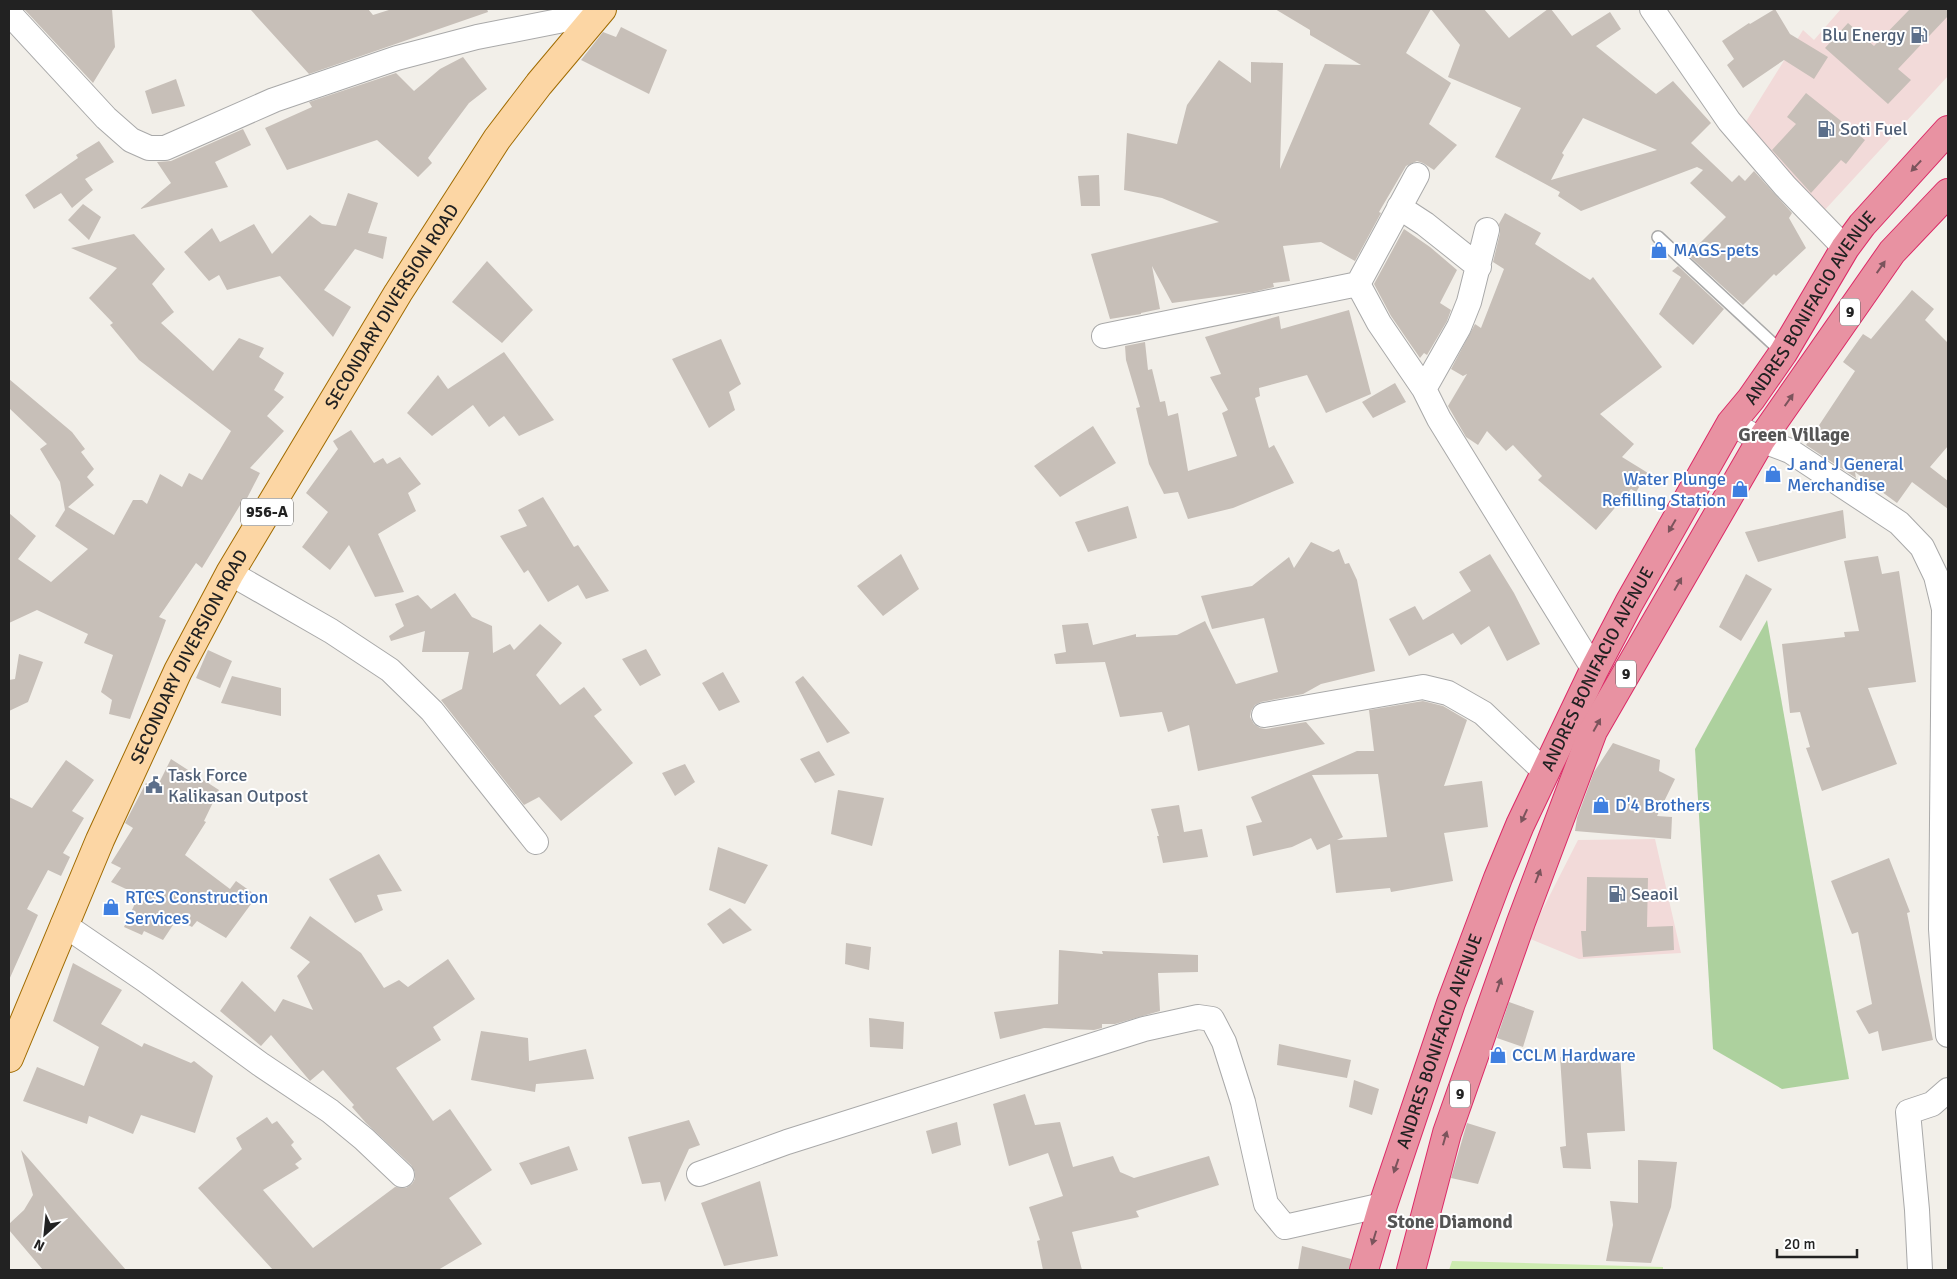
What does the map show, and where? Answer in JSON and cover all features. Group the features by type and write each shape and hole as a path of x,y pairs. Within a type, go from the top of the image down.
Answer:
{"highway":[{"name":"ANDRES BONIFACIO AVENUE","path":"1364,1270 1383,1205 1451,1003 1498,878 1545,772 1594,670 1629,603 1731,423 1751,400 1783,353 1845,248 1862,224 1948,130"},
{"name":"ANDRES BONIFACIO AVENUE","path":"1411,1270 1446,1133 1521,922 1593,731 1761,440 1892,252 1948,193"}],"main road":[{"name":"SECONDARY DIVERSION ROAD","path":"9,1058 63,924 100,840 178,671 230,573 398,293 497,139 539,84 600,11"}],"street":[{"path":"1652,9 1729,121 1784,186 1845,248"},
{"path":"9,13 106,118 131,140 148,148 166,148 274,100 398,58 477,37 600,11"},
{"path":"1358,284 1417,175"},
{"path":"1399,207 1425,224 1479,267"},
{"path":"1424,389 1459,327 1469,302 1487,230"},
{"path":"1104,336 1358,284"},
{"path":"1358,284 1380,323 1424,389 1439,419 1594,670"},
{"path":"1731,423 1761,440 1790,451 1898,523 1922,547 1936,576 1944,609 1947,665 1941,929 1948,1035"},
{"path":"230,573 331,631 390,670 432,711 536,842"},
{"path":"1264,715 1423,687 1448,693 1483,713 1545,772"},
{"path":"63,924 145,980 260,1064 330,1111 364,1139 402,1175"},
{"path":"699,1174 787,1142 1144,1028 1198,1017 1212,1019 1224,1042 1243,1102 1266,1204 1285,1227 1383,1205"},
{"path":"1920,1270 1917,1210 1908,1112 1932,1104 1948,1090"}],"lane":[{"path":"1658,237 1783,353"}],"shaded area":[{"path":"1841,9 1948,9 1948,76 1822,213 1742,128 1803,30 1814,40"},
{"path":"1655,839 1681,953 1579,959 1528,938 1578,840"}],"green space":[{"path":"1767,620 1849,1079 1782,1089 1713,1049 1695,749"},
{"path":"1452,1261 1663,1267 1663,1270 1449,1270"}],"building":[{"path":"24,9 112,9 115,47 93,83"},
{"path":"250,9 368,9 373,15 392,9 487,9 488,12 309,74"},
{"path":"1275,9 1431,9 1406,53 1451,83 1429,124 1457,145 1434,170 1417,161 1406,166 1379,212 1381,213 1355,261 1321,242 1283,246 1290,281 1273,283 1274,287 1253,292 1172,303 1152,266 1160,309 1110,319 1091,254 1219,222 1162,198 1124,190 1127,133 1177,144 1187,105 1219,60 1251,83 1251,62 1283,63 1280,169 1325,64 1361,65 1310,35 1310,30"},
{"path":"1431,9 1484,9 1509,38 1548,9 1551,9 1572,36 1610,12 1621,29 1596,46 1656,94 1673,81 1711,123 1691,143 1732,182 1739,175 1745,181 1754,171 1792,213 1789,218 1806,248 1776,276 1774,274 1743,305 1688,255 1726,217 1690,183 1703,170 1697,167 1581,211 1558,196 1560,192 1495,157 1521,108 1448,77 1460,45","holes":["1583,118 1657,150 1551,180 1564,155 1562,153"]},
{"path":"1775,9 1790,34 1828,57 1814,79 1784,60 1743,88 1727,65 1734,59 1722,41"},
{"path":"1910,9 1948,9 1948,16 1898,69 1911,80 1888,104 1825,48 1848,23 1874,46"},
{"path":"621,27 667,50 649,94 581,60 603,32 616,37"},
{"path":"463,57 487,89 469,103 428,158 432,163 418,177 377,140 287,170 265,128 312,107 309,102 396,73 414,91 440,69"},
{"path":"176,79 185,106 152,114 145,91"},
{"path":"1806,93 1865,140 1846,164 1841,160 1811,193 1772,150 1796,124 1787,117"},
{"path":"243,129 251,145 215,162 228,187 140,209 171,183 157,162 171,161"},
{"path":"99,141 114,162 85,179 93,190 72,208 61,193 34,209 25,195 78,158 76,155"},
{"path":"1099,175 1100,206 1081,206 1078,176"},
{"path":"348,193 378,203 368,233 387,237 383,259 355,249 324,290 351,307 333,337 280,276 227,290 219,275 209,281 184,252 212,228 220,242 254,224 272,254 310,215 322,224 336,226"},
{"path":"83,204 101,217 89,240 68,220"},
{"path":"1505,213 1541,233 1535,244 1590,280 1593,277 1662,367 1600,414 1634,444 1622,457 1648,473 1636,492 1631,489 1596,530 1538,480 1542,476 1513,445 1506,451 1487,431 1478,445 1466,437 1448,406 1467,374 1463,376 1451,369 1475,324 1481,328 1504,269 1493,262 1500,233 1499,224"},
{"path":"1404,229 1430,247 1457,270 1440,303 1451,310 1447,321 1427,355 1424,353 1420,358 1391,316 1374,284"},
{"path":"134,234 165,269 152,284 174,312 161,323 213,371 239,338 264,348 259,357 284,373 274,390 284,397 267,416 284,431 250,468 260,473 244,504 242,502 202,568 196,563 159,617 166,620 130,719 109,714 112,700 101,692 113,655 84,643 88,634 37,610 9,623 9,513 36,536 18,559 51,582 88,549 55,526 65,510 60,482 40,449 47,444 9,408 9,379 72,432 85,449 81,452 94,469 87,477 94,485 68,507 114,535 133,500 142,500 147,504 160,474 182,487 189,473 202,480 231,431 139,360 110,325 113,323 89,298 117,268 71,248"},
{"path":"487,261 533,310 502,343 452,302"},
{"path":"1678,266 1724,309 1693,345 1659,314 1681,277 1672,271"},
{"path":"1912,290 1934,309 1925,320 1948,343 1948,446 1930,467 1948,481 1948,509 1912,482 1897,503 1855,472 1856,478 1806,445 1855,371 1843,362 1863,334 1871,339"},
{"path":"1349,310 1371,394 1326,413 1307,375 1259,388 1260,396 1255,398 1269,448 1274,445 1294,483 1233,508 1188,519 1178,492 1164,494 1149,464 1136,408 1140,407 1126,360 1125,346 1145,342 1148,370 1152,369 1160,402 1165,401 1168,416 1178,413 1188,471 1237,456 1222,413 1228,410 1210,377 1221,374 1205,337 1279,316 1281,329"},
{"path":"721,339 741,384 729,392 735,410 709,428 672,359"},
{"path":"504,352 554,420 519,436 504,416 489,427 473,405 432,436 407,413 438,375 448,389"},
{"path":"1395,383 1406,402 1373,418 1362,402"},
{"path":"1093,426 1116,463 1060,497 1034,466"},
{"path":"351,430 374,463 383,458 387,464 400,457 421,484 408,493 416,511 378,534 404,592 375,597 349,545 330,570 302,547 328,512 306,493 338,449 333,441"},
{"path":"543,497 574,547 578,545 609,591 586,599 578,585 548,602 528,570 524,573 500,536 527,526 518,510"},
{"path":"1128,506 1137,538 1088,552 1075,522"},
{"path":"1843,510 1846,538 1758,562 1745,532"},
{"path":"1311,542 1333,552 1339,549 1345,564 1349,563 1357,580 1375,671 1321,684 1303,694 1261,702 1255,705 1250,717 1254,724 1266,729 1306,722 1325,744 1198,771 1189,725 1168,732 1162,712 1120,717 1105,662 1056,664 1054,654 1066,652 1062,625 1088,623 1093,645 1136,634 1136,637 1177,635 1205,621 1236,684 1278,672 1264,618 1212,629 1201,596 1252,586 1289,557 1294,568"},
{"path":"901,554 919,589 883,616 857,586"},
{"path":"1490,554 1514,593 1540,644 1507,661 1489,626 1461,645 1453,633 1409,656 1389,619 1415,606 1423,620 1471,591 1459,572"},
{"path":"1878,556 1882,574 1899,571 1916,682 1868,688 1897,764 1822,791 1806,748 1810,747 1800,712 1790,713 1782,644 1845,637 1844,632 1859,631 1844,561"},
{"path":"1746,574 1772,589 1741,641 1719,627"},
{"path":"455,593 472,617 492,626 493,653 510,644 514,650 540,624 562,643 536,675 560,705 584,687 602,710 594,716 633,763 561,821 539,797 524,805 441,700 462,689 469,652 422,652 425,631 391,641 389,636 404,626 395,604 418,595 431,609"},
{"path":"646,649 661,675 640,686 622,659"},
{"path":"208,650 232,661 220,688 196,678"},
{"path":"19,654 43,662 28,702 9,711 9,680 15,679"},
{"path":"723,672 740,702 719,711 702,683"},
{"path":"232,676 281,688 281,716 221,703"},
{"path":"803,676 850,733 827,743 795,682"},
{"path":"1423,701 1443,706 1467,720 1444,786 1482,781 1488,827 1444,833 1453,881 1391,892 1390,888 1336,893 1330,844 1317,850 1311,838 1292,847 1253,856 1246,826 1262,822 1251,797 1357,751 1374,751 1369,710","holes":["1378,774 1387,837 1337,840 1343,837 1312,775"]},
{"path":"1613,743 1660,760 1659,771 1675,779 1657,816 1672,817 1671,839 1575,831 1577,818 1594,772"},
{"path":"819,751 835,775 815,783 800,759"},
{"path":"171,759 219,790 204,821 206,822 185,855 230,889 236,881 257,896 226,938 197,921 192,927 177,919 163,940 144,931 142,935 124,927 139,895 111,882 121,868 111,863 133,828 125,823 146,783 156,789"},
{"path":"66,760 94,780 72,811 84,818 63,853 70,857 61,876 48,870 27,909 38,915 9,980 9,797 32,808"},
{"path":"685,764 695,782 675,796 662,773"},
{"path":"838,790 884,798 872,846 831,834"},
{"path":"1179,805 1184,832 1202,829 1208,857 1163,863 1157,836 1159,836 1151,809"},
{"path":"718,847 768,865 745,904 709,890"},
{"path":"379,854 402,891 377,895 383,910 355,923 329,879"},
{"path":"1889,858 1910,912 1907,913 1933,1040 1882,1051 1878,1031 1869,1034 1856,1011 1872,1004 1858,932 1852,934 1831,881"},
{"path":"1587,877 1648,878 1647,927 1673,926 1674,950 1583,957 1581,931 1586,931"},
{"path":"730,908 752,930 723,944 707,924"},
{"path":"310,916 361,953 384,988 399,980 408,987 448,959 475,999 433,1027 441,1040 396,1068 433,1121 450,1109 492,1170 449,1198 482,1244 438,1270 273,1270 198,1188 242,1149 236,1138 267,1117 272,1124 277,1121 294,1142 291,1145 302,1159 295,1164 299,1168 263,1190 313,1248 395,1187 406,1188 415,1179 415,1172 411,1165 366,1123 352,1107 354,1105 323,1070 310,1081 271,1035 261,1046 220,1011 242,981 275,1012 283,999 313,1010 297,976 310,962 290,948"},
{"path":"846,943 871,947 869,970 845,964"},
{"path":"1059,950 1103,954 1102,951 1198,955 1198,972 1158,973 1160,1011 1115,1024 1102,1024 1102,1028 1094,1030 1044,1028 1000,1039 994,1012 1058,1004"},
{"path":"73,963 122,990 101,1024 142,1047 144,1043 191,1063 194,1061 213,1076 195,1133 141,1115 133,1134 89,1116 87,1124 23,1101 37,1067 84,1086 99,1047 53,1021"},
{"path":"1509,1002 1534,1011 1523,1047 1497,1038"},
{"path":"869,1018 904,1022 903,1049 870,1047"},
{"path":"481,1031 528,1038 529,1061 586,1049 594,1079 536,1084 535,1092 471,1080"},
{"path":"1279,1044 1351,1060 1347,1078 1277,1065"},
{"path":"1620,1053 1625,1131 1587,1133 1591,1169 1563,1168 1560,1147 1566,1146 1560,1057"},
{"path":"1354,1080 1379,1089 1372,1115 1349,1107"},
{"path":"1025,1094 1035,1125 1060,1122 1073,1167 1113,1156 1120,1172 1134,1178 1209,1156 1219,1185 1136,1211 1139,1217 1072,1232 1082,1270 1043,1270 1037,1241 1040,1240 1029,1207 1063,1196 1048,1153 1009,1166 993,1104"},
{"path":"689,1120 700,1145 689,1149 665,1202 660,1182 642,1184 628,1137"},
{"path":"957,1122 961,1145 932,1154 926,1131"},
{"path":"1467,1123 1496,1132 1478,1184 1451,1178"},
{"path":"569,1146 578,1170 531,1185 519,1163"},
{"path":"21,1150 126,1270 43,1270 9,1230 9,1224 24,1210 33,1195"},
{"path":"1638,1160 1677,1162 1671,1207 1651,1263 1606,1261 1613,1225 1610,1201 1638,1203"},
{"path":"760,1181 778,1256 724,1266 701,1203"},
{"path":"1302,1246 1351,1259 1349,1270 1298,1270"}],"place":[{"name":"Blu Energy","path":"1919,35"},
{"name":"Soti Fuel","path":"1826,129"},
{"name":"MAGS-pets","path":"1659,250"},
{"name":"J and J General Merchandise","path":"1773,474"},
{"name":"Water Plunge Refilling Station","path":"1740,489"},
{"name":"Task Force Kalikasan Outpost","path":"154,785"},
{"name":"D'4 Brothers","path":"1601,805"},
{"name":"Seaoil","path":"1617,894"},
{"name":"RTCS Construction Services","path":"111,907"},
{"name":"CCLM Hardware","path":"1498,1055"}],"district":[{"name":"Green Village","path":"1794,435"},
{"name":"Stone Diamond","path":"1450,1222"}]}
